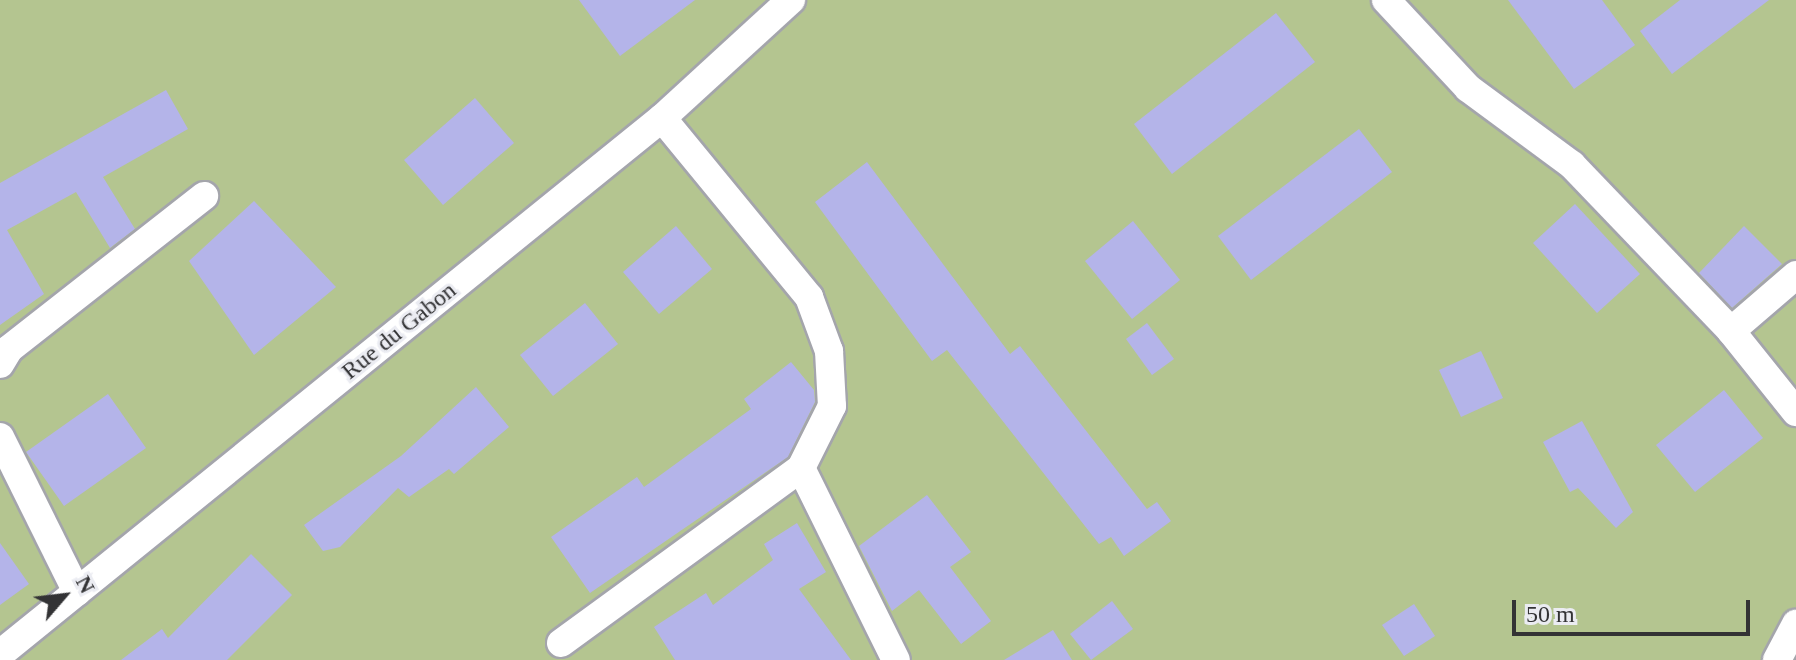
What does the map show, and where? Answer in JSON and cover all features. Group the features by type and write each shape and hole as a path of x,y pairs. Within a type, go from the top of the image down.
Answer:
{"street":[{"name":"Rue du Gabon","path":"0,654 662,118 791,0"},
{"path":"1386,0 1468,88 1572,165 1731,331 1796,412"},
{"path":"561,643 801,468 832,406 829,351 809,297 662,118"},
{"path":"0,364 9,349 204,196"},
{"path":"1731,331 1796,275"},
{"path":"0,437 77,592"},
{"path":"801,468 896,660"},
{"path":"1777,660 1796,624"}],"green space":[{"path":"0,0 1796,0 1796,660 0,660"}],"building":[{"path":"579,0 695,0 620,56"},
{"path":"1508,0 1602,0 1635,45 1574,89"},
{"path":"1680,0 1769,0 1672,74 1640,31"},
{"path":"1276,13 1315,62 1172,174 1134,124"},
{"path":"166,90 188,129 103,177 135,229 110,248 76,192 7,230 44,294 0,325 0,183"},
{"path":"475,98 514,143 443,205 404,160"},
{"path":"1359,129 1392,172 1251,280 1218,236"},
{"path":"867,162 1010,354 1020,346 1147,509 1157,502 1171,521 1124,556 1111,537 1099,544 947,350 932,361 815,202"},
{"path":"254,201 336,287 254,355 189,261"},
{"path":"1575,204 1640,274 1597,313 1533,243"},
{"path":"1133,221 1180,280 1132,319 1085,261"},
{"path":"676,226 712,269 659,314 623,272"},
{"path":"1744,226 1782,264 1732,308 1699,273"},
{"path":"585,303 618,344 553,396 520,355"},
{"path":"1147,323 1174,359 1152,375 1126,339"},
{"path":"1481,351 1503,398 1461,417 1439,370"},
{"path":"791,362 814,390 815,402 788,457 590,593 551,537 637,477 644,487 751,409 744,399"},
{"path":"476,387 509,427 454,474 449,469 409,497 398,488 340,547 323,551 304,525 401,456"},
{"path":"1724,390 1763,438 1695,492 1656,445"},
{"path":"108,394 146,448 64,506 26,452"},
{"path":"1582,421 1633,512 1616,528 1578,488 1570,492 1543,442"},
{"path":"927,495 971,552 950,567 991,621 961,644 919,590 892,611 859,546"},
{"path":"797,523 826,572 799,589 851,660 675,660 654,627 706,593 713,605 773,560 764,544"},
{"path":"0,543 29,584 0,605"},
{"path":"251,554 292,595 227,660 121,660 162,629 168,638"},
{"path":"1112,601 1133,629 1091,660 1070,634"},
{"path":"1414,604 1435,636 1404,656 1382,625"},
{"path":"1053,630 1072,660 1004,660"}]}
